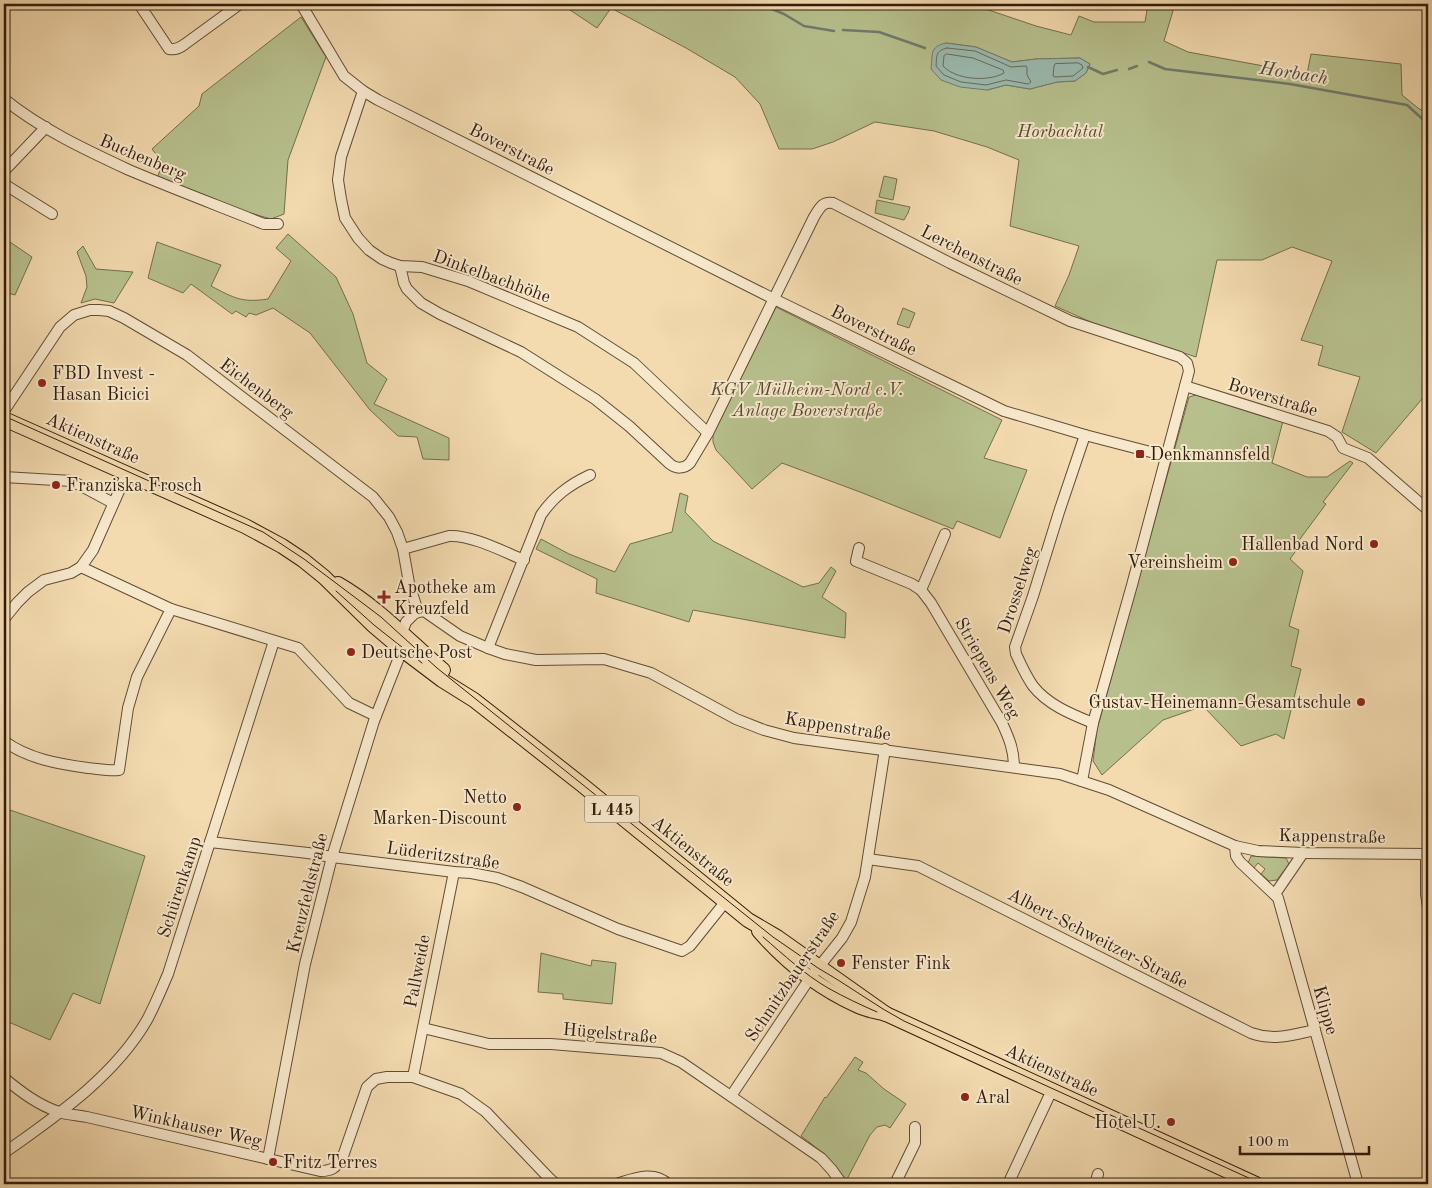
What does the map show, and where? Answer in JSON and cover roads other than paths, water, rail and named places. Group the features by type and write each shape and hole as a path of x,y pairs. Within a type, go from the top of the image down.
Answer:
{"main road":[{"name":"Aktienstraße","path":"4,419 262,534 324,577 348,590 382,616 401,641 442,680 474,700 581,784 726,901 748,920 768,942 827,990 858,1006 886,1014 1256,1184"},
{"name":"Aktienstraße","path":"748,920 777,937 886,1014"}],"street":[{"path":"139,4 169,49 172,50 180,48 240,4"},
{"name":"Boverstraße","path":"301,4 344,76 363,91 774,299 1004,411 1166,456"},
{"name":"Dinkelbachhöhe","path":"363,91 339,165 339,188 348,225 369,250 382,259 400,266 422,267 468,281 578,327 634,362 708,433"},
{"name":"Buchenberg","path":"4,99 31,119 88,152 157,182 264,224 278,224"},
{"path":"4,171 46,127"},
{"path":"4,184 52,214"},
{"name":"Lerchenstraße","path":"774,299 820,207 828,202 833,203 1070,322 1180,357 1187,363 1188,372 1185,386"},
{"path":"400,266 404,283 421,303 531,357 595,398 673,466 679,468 690,463 708,433 774,299"},
{"name":"Eichenberg","path":"4,411 64,323 74,315 99,310 109,311 124,318 187,355 366,491 380,505 397,532 418,612"},
{"path":"1082,780 1093,723 1185,386"},
{"name":"Boverstraße","path":"1185,386 1328,430 1337,437 1344,448 1368,458 1428,510"},
{"name":"Drosselweg","path":"1085,435 1015,647 1016,654 1034,688 1065,712 1093,723"},
{"path":"4,619 28,592 44,580 71,573 81,567 93,550 127,473"},
{"path":"488,648 541,515 557,495 573,483 590,475"},
{"path":"4,477 72,481 113,504"},
{"path":"921,590 945,534"},
{"path":"403,549 454,536 480,543 524,560"},
{"name":"Striepens Weg","path":"859,548 856,561 912,584 921,590 942,620 1002,723 1014,753 1014,767"},
{"path":"81,567 171,608 298,648 349,703 376,716"},
{"path":"4,741 22,752 60,764 120,770 128,708 137,677 171,608"},
{"name":"Kappenstraße","path":"418,612 424,611 460,636 505,654 532,659 604,659 658,676 736,719 764,730 794,738 1051,772 1082,780 1109,790 1235,846 1258,851 1303,853 1427,854"},
{"path":"401,641 406,622 418,612"},
{"name":"Schürenkamp","path":"60,1112 111,1067 128,1047 146,1021 168,974 274,641"},
{"name":"Kreuzfeldstraße","path":"268,1159 305,964 332,857 401,641"},
{"name":"Schmitzbauerstraße","path":"731,1096 810,978 842,938 851,922 862,890 885,750"},
{"name":"Lüderitzstraße","path":"210,842 472,873 506,881 618,930 682,951 693,942 726,901"},
{"path":"1235,846 1236,856 1240,862 1276,894 1303,853"},
{"path":"1427,854 1426,894 1428,908"},
{"name":"Albert-Schweitzer-Straße","path":"868,859 924,868 1251,1033 1271,1037 1287,1036 1315,1030"},
{"name":"Pallweide","path":"413,1077 454,872"},
{"name":"Klippe","path":"1276,894 1358,1184"},
{"name":"Hügelstraße","path":"423,1028 489,1044 551,1044 661,1053 681,1062 821,1158 842,1184"},
{"name":"Winkhauser Weg","path":"4,1078 23,1094 42,1105 60,1112 326,1171 335,1168 342,1159 367,1087 376,1079 413,1077 461,1094 486,1112 556,1184"},
{"path":"1008,1184 1052,1090"},
{"path":"4,1154 60,1112"},
{"path":"895,1184 916,1143 915,1127"},
{"path":"616,1184 649,1176 668,1184"}],"water":[{"path":"946,43 976,47 1012,62 1036,59 1080,58 1090,64 1086,73 1075,81 1057,82 1030,89 1006,85 987,90 960,87 941,80 931,69 934,49"}],"waterway":[{"name":"Horbach","path":"760,4 784,14 804,26 834,31"},
{"name":"Horbach","path":"843,30 879,32 925,48"},
{"name":"Horbach","path":"1149,62 1165,69 1290,84 1407,105 1428,124"},
{"name":"Horbach","path":"1129,69 1137,66"},
{"name":"Horbach","path":"1088,67 1103,74 1117,70"}],"tram line":[{"path":"4,416 263,532 304,559 381,617 437,668 773,937 883,1009 904,1021 1262,1184"},
{"path":"336,591 374,625 422,663"},
{"path":"763,937 819,983 877,1012"}],"place":[{"name":"FBD Invest - Hasan Bicici","path":"42,383"},
{"name":"Denkmannsfeld","path":"1140,454"},
{"name":"Franziska Frosch","path":"56,485"},
{"name":"Hallenbad Nord","path":"1374,544"},
{"name":"Vereinsheim","path":"1233,562"},
{"name":"Apotheke am Kreuzfeld","path":"384,597"},
{"name":"Deutsche Post","path":"351,652"},
{"name":"Gustav-Heinemann-Gesamtschule","path":"1361,702"},
{"name":"Netto Marken-Discount","path":"517,807"},
{"name":"Fenster Fink","path":"841,963"},
{"name":"Aral","path":"965,1097"},
{"name":"Hotel U.","path":"1171,1122"},
{"name":"Fritz Terres","path":"273,1162"}],"park label":[{"name":"Horbachtal","path":"1060,131"},
{"name":"KGV Mülheim-Nord e.V. Anlage Boverstraße","path":"807,399"}]}
